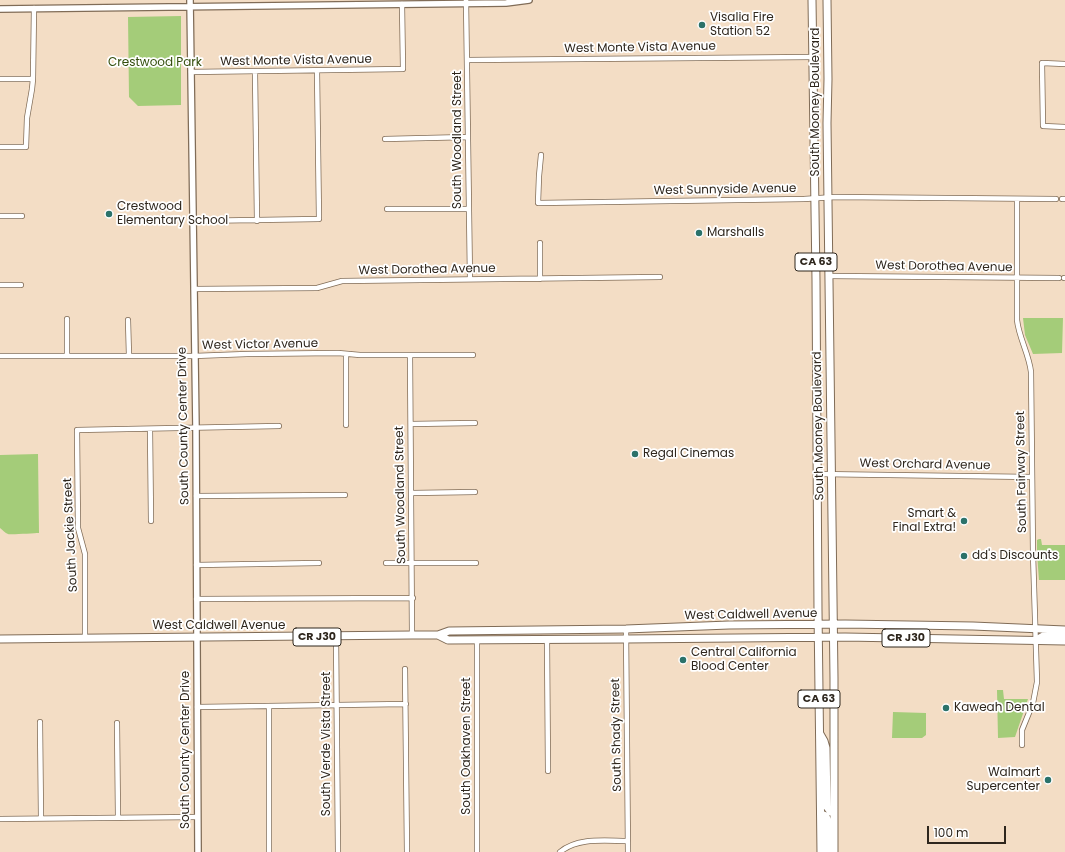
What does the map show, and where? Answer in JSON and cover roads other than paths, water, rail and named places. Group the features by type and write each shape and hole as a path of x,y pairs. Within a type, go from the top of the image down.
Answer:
{"main road":[{"name":"South Mooney Boulevard","path":"812,0 821,852"},
{"name":"South Mooney Boulevard","path":"827,0 828,79 826,124 833,637 834,852"},
{"name":"West Caldwell Avenue","path":"0,639 438,635 448,631 626,629 729,625 818,624 973,626 1065,630"},
{"path":"477,640 478,636 482,634 521,634 533,630"},
{"name":"West Caldwell Avenue","path":"438,635 448,640 833,637 1065,641"},
{"path":"1036,640 1045,635 1065,635"},
{"path":"819,734 824,741 826,748 827,807 833,813"},
{"path":"821,814 826,816 827,819 828,852"}],"street":[{"path":"0,8 190,3 402,4 466,1 506,3 530,0"},
{"name":"South Woodland Street","path":"466,1 470,279"},
{"name":"South County Center Drive","path":"190,3 196,428 198,852"},
{"name":"West Monte Vista Avenue","path":"190,72 403,69 402,4"},
{"path":"0,148 26,147 27,118 33,79 34,8"},
{"name":"West Monte Vista Avenue","path":"468,60 813,57"},
{"path":"1065,64 1042,63 1043,126 1065,127"},
{"path":"193,221 319,219 317,71"},
{"path":"255,72 257,221"},
{"path":"0,79 33,79"},
{"path":"385,139 468,137"},
{"name":"West Sunnyside Avenue","path":"541,155 538,204 828,197 1056,199"},
{"name":"South Fairway Street","path":"1016,199 1018,329 1031,372 1036,629 1036,689 1033,703 1022,730 1022,745"},
{"path":"387,209 468,209"},
{"path":"0,216 22,216"},
{"path":"540,243 540,279"},
{"name":"West Dorothea Avenue","path":"829,276 1062,278"},
{"name":"West Dorothea Avenue","path":"194,289 317,288 342,281 660,277"},
{"path":"0,285 22,285"},
{"path":"67,319 67,356"},
{"path":"128,320 129,356"},
{"name":"West Victor Avenue","path":"0,356 194,356 247,354 473,355"},
{"path":"346,354 346,425"},
{"name":"South Woodland Street","path":"410,355 413,598 412,635"},
{"path":"410,424 475,424"},
{"path":"151,521 150,429 220,426 280,426"},
{"name":"South Jackie Street","path":"85,638 85,554 78,528 77,430 150,429"},
{"name":"West Orchard Avenue","path":"817,474 1032,478"},
{"path":"412,493 475,492"},
{"path":"196,496 345,495"},
{"path":"386,563 476,562"},
{"path":"196,565 319,563"},
{"path":"196,599 413,598"},
{"name":"South Shady Street","path":"626,629 628,852"},
{"name":"South Verde Vista Street","path":"336,636 338,705 338,852"},
{"name":"South Oakhaven Street","path":"477,640 477,852"},
{"path":"548,640 548,771"},
{"path":"406,669 407,852"},
{"path":"197,706 406,704"},
{"path":"269,706 270,852"},
{"path":"40,722 41,818"},
{"path":"117,723 118,817"},
{"path":"0,819 197,817"},
{"path":"560,852 580,842 628,841"}],"place":[{"name":"Visalia Fire Station 52","path":"702,25"},
{"name":"Crestwood Elementary School","path":"109,214"},
{"name":"Marshalls","path":"699,233"},
{"name":"Regal Cinemas","path":"635,454"},
{"name":"Smart & Final Extra!","path":"964,521"},
{"name":"dd's Discounts","path":"964,556"},
{"name":"Central California Blood Center","path":"683,660"},
{"name":"Kaweah Dental","path":"946,708"},
{"name":"Walmart Supercenter","path":"1048,780"}],"park label":[{"name":"Crestwood Park","path":"155,63"}]}
